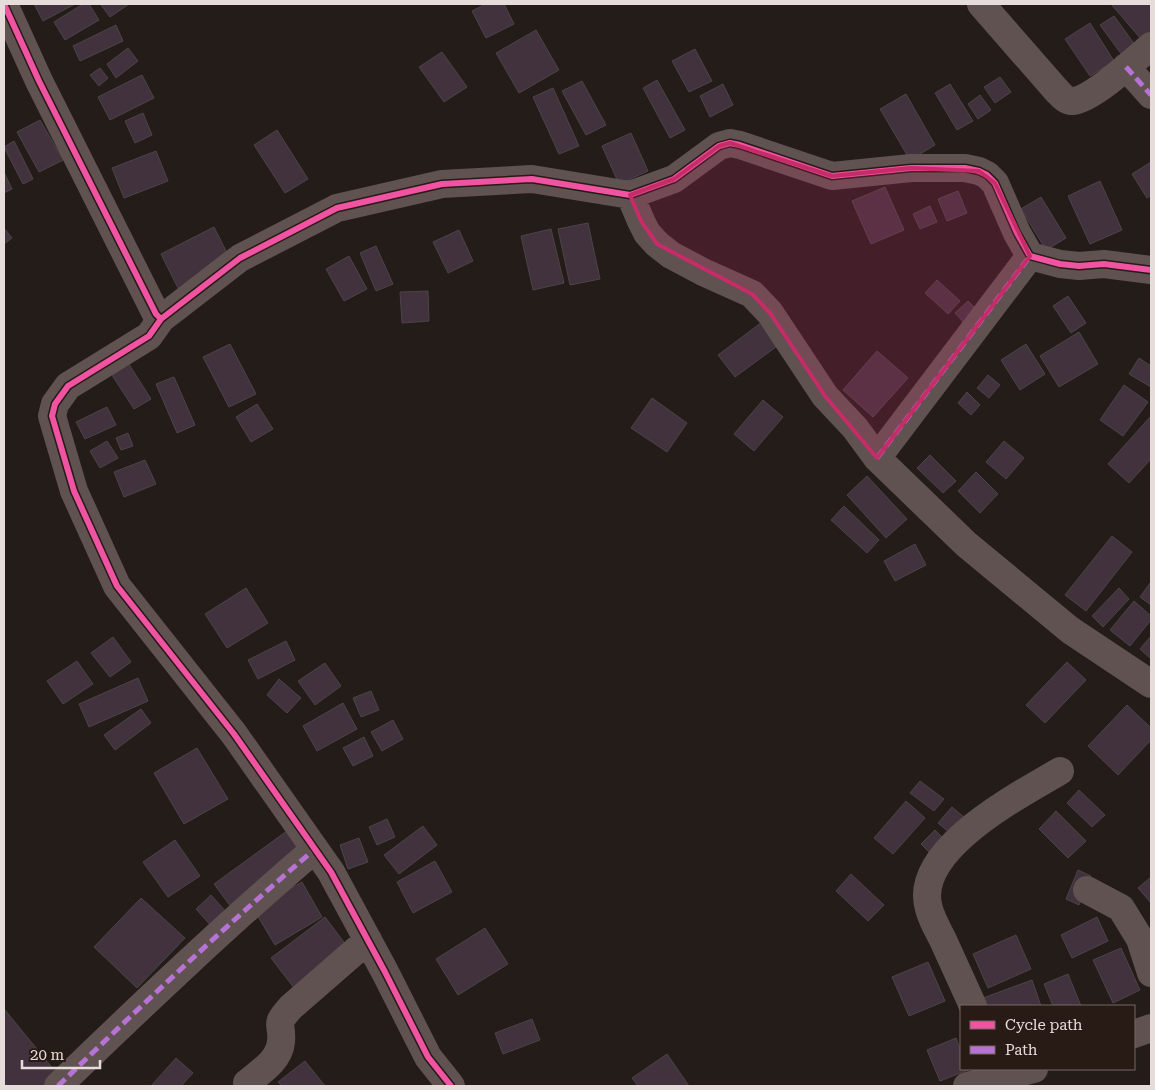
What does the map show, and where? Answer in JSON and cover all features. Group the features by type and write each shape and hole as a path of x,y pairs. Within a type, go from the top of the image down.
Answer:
{"street":[{"path":"4,4 39,81 156,314 162,319"},
{"path":"981,4 1032,64 1066,100 1074,101 1083,98 1151,46"},
{"path":"1126,67 1151,95"},
{"path":"451,1086 428,1057 331,872 234,734 117,586 74,491 52,416 55,404 68,386 149,336 162,319 240,258 337,208 442,184 532,179 630,194 674,179 719,146 730,143 832,176 911,168 965,168 979,171 987,175 995,183 1016,233 1030,256 1060,264 1079,266 1104,264 1151,270"},
{"path":"630,194 641,222 657,244 670,254 695,268 752,294 770,313 825,396 855,428 877,458 966,544 1070,630 1151,684"},
{"path":"877,458 1030,256"},
{"path":"973,1005 929,908 927,889 932,872 954,844 990,812 1060,771"},
{"path":"58,1086 186,963 250,904 315,849"},
{"path":"1087,890 1121,908 1140,939 1151,973"},
{"path":"247,1083 277,1055 281,1042 279,1023 282,1018 368,940"},
{"path":"1135,1034 1151,1028"},
{"path":"967,1086 1004,1072 1024,1070"}],"highlighted area":[{"path":"730,143 832,176 911,168 979,171 995,183 1030,256 877,458 825,396 770,313 752,294 657,244 641,221 630,195 674,179 719,146"}],"building":[{"path":"34,4 75,4 43,21"},
{"path":"83,4 89,4 99,20 65,40 54,22"},
{"path":"129,4 110,17 101,5"},
{"path":"486,4 504,4 514,24 486,38 472,11"},
{"path":"1111,4 1151,4 1151,30 1141,39"},
{"path":"1114,16 1138,49 1125,59 1100,25"},
{"path":"1090,23 1114,61 1090,76 1065,39"},
{"path":"116,25 123,41 80,61 73,46"},
{"path":"536,30 559,70 519,93 496,53"},
{"path":"128,48 138,61 116,78 107,64"},
{"path":"695,49 712,81 689,92 672,61"},
{"path":"442,52 467,87 444,102 419,67"},
{"path":"100,68 108,78 99,86 90,75"},
{"path":"142,75 154,98 110,120 98,97"},
{"path":"1000,77 1011,92 995,103 984,87"},
{"path":"657,80 685,130 670,138 643,88"},
{"path":"582,81 606,125 586,135 562,91"},
{"path":"723,84 733,105 710,117 700,96"},
{"path":"950,84 973,121 957,130 935,93"},
{"path":"553,88 579,146 559,154 533,97"},
{"path":"906,94 935,145 910,160 880,109"},
{"path":"980,95 991,110 978,119 968,104"},
{"path":"143,113 152,135 135,143 125,121"},
{"path":"40,120 63,160 39,172 17,132"},
{"path":"277,130 308,179 285,193 254,145"},
{"path":"631,133 648,171 619,184 602,146"},
{"path":"14,141 33,179 23,184 4,147"},
{"path":"156,151 168,181 124,198 112,168"},
{"path":"1151,162 1151,195 1147,198 1132,174"},
{"path":"4,172 12,189 4,193"},
{"path":"1100,181 1122,230 1090,244 1068,196"},
{"path":"885,187 904,230 871,244 852,201"},
{"path":"958,191 967,213 947,221 938,199"},
{"path":"1041,197 1066,238 1046,250 1021,209"},
{"path":"930,206 937,222 920,229 913,214"},
{"path":"588,223 600,279 570,285 558,229"},
{"path":"214,227 232,263 179,290 161,254"},
{"path":"4,228 12,238 4,244"},
{"path":"551,229 564,283 533,290 521,236"},
{"path":"459,230 473,261 448,273 433,242"},
{"path":"376,246 393,284 376,291 360,253"},
{"path":"349,256 367,289 344,301 326,269"},
{"path":"937,280 960,301 948,314 925,293"},
{"path":"428,291 429,321 402,323 400,292"},
{"path":"1068,296 1086,323 1071,333 1053,306"},
{"path":"968,301 980,313 967,326 955,313"},
{"path":"762,322 780,344 735,377 718,355"},
{"path":"1079,332 1098,364 1059,387 1040,356"},
{"path":"230,344 256,394 229,407 203,357"},
{"path":"1026,344 1045,374 1020,390 1001,360"},
{"path":"877,351 908,378 873,417 843,390"},
{"path":"125,358 151,399 134,409 108,369"},
{"path":"1139,358 1151,366 1151,387 1129,374"},
{"path":"988,375 1000,385 989,398 977,388"},
{"path":"174,377 195,425 177,433 156,384"},
{"path":"1124,385 1148,402 1123,436 1100,420"},
{"path":"967,392 980,405 971,415 958,403"},
{"path":"652,398 687,423 667,452 631,428"},
{"path":"763,400 783,417 754,451 734,434"},
{"path":"257,404 273,429 251,442 236,417"},
{"path":"107,407 116,425 85,439 76,422"},
{"path":"1151,416 1151,459 1129,483 1108,464"},
{"path":"128,433 133,446 121,450 116,438"},
{"path":"107,441 118,458 100,468 90,451"},
{"path":"1004,441 1024,458 1006,479 986,462"},
{"path":"930,455 956,481 943,493 917,468"},
{"path":"145,460 156,484 124,497 114,472"},
{"path":"976,472 998,494 980,513 958,491"},
{"path":"867,476 907,519 886,538 847,495"},
{"path":"844,506 879,540 867,553 831,520"},
{"path":"1112,536 1132,552 1086,611 1065,595"},
{"path":"915,544 926,565 895,581 884,561"},
{"path":"1151,584 1151,605 1140,597"},
{"path":"246,588 268,623 227,648 205,614"},
{"path":"1119,588 1129,599 1103,627 1092,616"},
{"path":"1134,601 1151,616 1151,620 1130,646 1110,630"},
{"path":"1151,636 1151,659 1140,649"},
{"path":"113,637 131,662 110,677 91,653"},
{"path":"286,641 295,660 258,679 248,660"},
{"path":"77,661 93,684 63,704 47,681"},
{"path":"1067,662 1086,680 1045,723 1026,705"},
{"path":"325,663 341,686 315,705 298,681"},
{"path":"138,678 148,701 89,727 79,704"},
{"path":"279,679 301,698 287,713 267,695"},
{"path":"371,691 379,710 361,717 353,698"},
{"path":"343,703 357,729 317,751 303,726"},
{"path":"1127,705 1151,728 1151,740 1118,775 1088,746"},
{"path":"141,709 151,723 115,750 104,735"},
{"path":"393,720 403,739 382,751 371,732"},
{"path":"364,737 373,756 353,766 343,748"},
{"path":"197,748 228,799 184,824 154,773"},
{"path":"920,781 944,799 934,811 910,793"},
{"path":"1079,790 1105,815 1092,827 1067,803"},
{"path":"906,801 925,818 893,854 874,838"},
{"path":"952,807 965,818 951,834 938,823"},
{"path":"1056,811 1086,841 1068,858 1039,829"},
{"path":"387,819 395,837 377,845 369,827"},
{"path":"423,826 437,845 399,874 384,855"},
{"path":"291,828 308,852 231,907 214,884"},
{"path":"935,830 950,845 936,859 921,844"},
{"path":"359,838 368,862 348,869 340,845"},
{"path":"175,840 200,876 168,897 143,862"},
{"path":"435,861 452,892 413,913 397,882"},
{"path":"1078,870 1091,876 1079,905 1066,899"},
{"path":"851,874 884,905 868,921 836,891"},
{"path":"1151,877 1151,903 1138,888"},
{"path":"302,882 322,917 275,945 254,910"},
{"path":"211,895 228,914 213,928 196,909"},
{"path":"141,898 185,938 137,988 94,947"},
{"path":"325,917 352,953 298,993 271,958"},
{"path":"1097,917 1108,941 1072,958 1061,935"},
{"path":"485,928 508,964 458,995 436,959"},
{"path":"1016,935 1031,969 988,988 973,954"},
{"path":"1121,948 1140,990 1113,1003 1093,960"},
{"path":"928,962 945,1001 909,1016 892,977"},
{"path":"1068,974 1081,1005 1053,1005 1044,984"},
{"path":"1032,980 1041,1005 986,1005 983,998"},
{"path":"5,1010 59,1076 46,1086 4,1086"},
{"path":"532,1019 540,1040 503,1054 495,1033"},
{"path":"956,1038 960,1049 960,1070 968,1070 940,1081 927,1050"},
{"path":"667,1054 689,1086 638,1086 632,1078"},
{"path":"176,1058 193,1073 181,1086 151,1086"},
{"path":"305,1061 325,1086 282,1086 278,1082"}],"marked path":[{"path":"1126,67 1151,95"},
{"path":"877,458 1030,256"},
{"path":"58,1086 121,1025 315,849"}],"cycle path":[{"path":"4,4 39,81 156,314 161,319 149,336 68,386 55,404 52,416 74,491 117,586 234,734 331,872 428,1057 451,1086"},
{"path":"161,319 240,258 337,208 442,184 532,179 630,195 674,179 719,146 730,143 832,176 911,168 965,168 979,171 987,175 995,183 1017,233 1030,256 1060,264 1079,266 1104,264 1151,270"}]}
